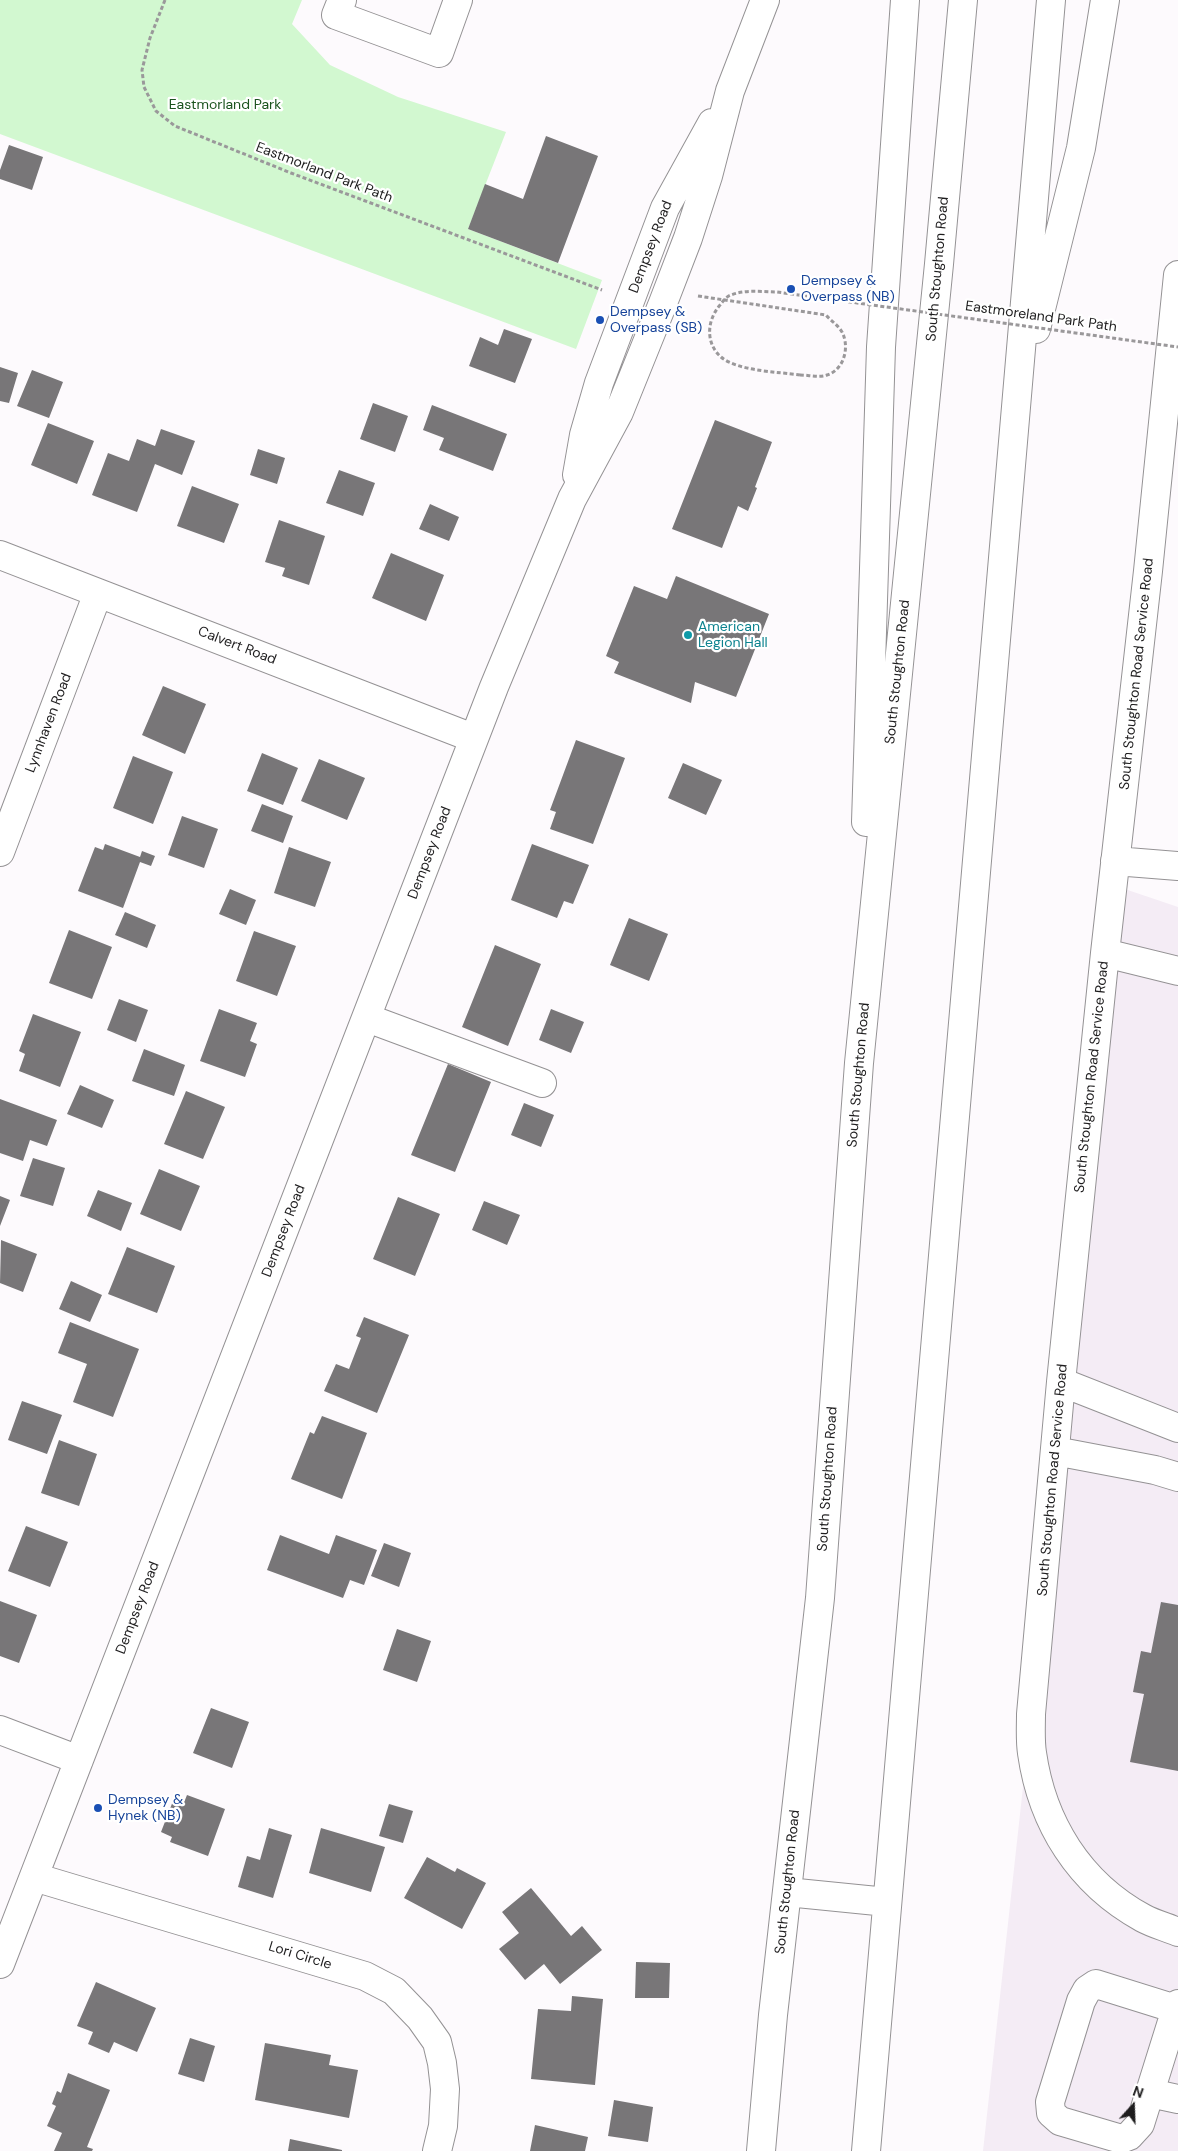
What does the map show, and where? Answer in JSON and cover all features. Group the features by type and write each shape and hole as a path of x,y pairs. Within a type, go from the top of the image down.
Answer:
{"main road":[{"path":"342,0 336,15 438,53 458,0"},
{"name":"Dempsey Road","path":"0,1964 474,738 572,499 584,435 599,382 665,208 730,91 765,0"},
{"path":"859,1063 881,347 905,0"},
{"name":"South Stoughton Road","path":"762,2151 773,2015 820,1598 859,1063 939,264 963,0"},
{"path":"866,2151 1017,408 1050,0"},
{"path":"1017,408 1082,148 1105,0"},
{"name":"South Stoughton Road Service Road","path":"1177,291 1147,581 1105,953 1061,1382 1031,1714 1032,1752 1044,1806 1059,1837 1080,1868 1112,1897 1143,1918 1178,1932"},
{"name":"Calvert Road","path":"0,555 474,738"},
{"name":"Lynnhaven Road","path":"0,852 98,593"},
{"path":"1115,861 1178,866"},
{"path":"1105,953 1178,971"},
{"path":"367,1018 542,1083"},
{"path":"1061,1382 1178,1428"},
{"path":"1055,1451 1155,1470 1178,1477"},
{"path":"0,1730 79,1760"},
{"name":"Lori Circle","path":"34,1877 365,1976 394,1991 420,2018 436,2042 440,2056 445,2089 443,2126 438,2151"},
{"path":"787,1892 888,1902"},
{"path":"1096,1984 1177,2006 1140,2124 1129,2136 1121,2139 1060,2121 1051,2113 1050,2102 1081,2001 1087,1990 1096,1984"},
{"path":"1150,2093 1178,2099"}],"path":[{"name":"Eastmorland Park Path","path":"165,0 150,38 142,70 144,87 156,111 175,126 291,173 599,290"},
{"name":"Eastmoreland Park Path","path":"695,296 826,315 839,327 846,342 841,365 827,375 800,375 742,366 722,358 711,340 709,329 713,313 729,295 750,291 777,292 1178,347"}],"shaded area":[{"path":"1113,885 1178,907 1178,2151 983,2151 1031,1714"}],"green space":[{"name":"Eastmorland Park","path":"0,0 302,0 292,24 330,65 398,97 506,132 468,229 602,280 576,349 0,134"}],"building":[{"path":"546,136 598,156 558,263 468,229 485,184 523,199"},
{"path":"9,145 43,157 32,190 0,179 0,170"},
{"path":"504,329 532,339 515,383 469,366 480,337 498,345"},
{"path":"0,367 18,373 9,403 0,401"},
{"path":"32,370 63,382 49,418 17,406"},
{"path":"373,403 408,416 395,452 360,439"},
{"path":"432,405 507,434 493,471 439,450 444,438 423,430"},
{"path":"715,420 772,442 748,511 738,506 722,548 672,529"},
{"path":"48,423 94,441 77,484 31,465"},
{"path":"161,429 195,441 182,475 155,464 137,512 92,495 108,453 129,461 137,439 155,446"},
{"path":"258,449 285,458 277,484 250,475"},
{"path":"339,470 375,483 363,516 326,503"},
{"path":"192,486 239,504 224,543 177,526"},
{"path":"430,504 459,517 449,541 419,529"},
{"path":"279,520 325,536 309,585 282,576 285,568 265,562"},
{"path":"391,553 444,575 426,621 372,598"},
{"name":"American Legion Hall","path":"676,576 769,614 736,697 695,682 691,703 614,673 619,662 606,656 634,586 667,599"},
{"path":"163,686 206,704 185,754 142,735"},
{"path":"576,740 625,758 593,844 550,829 556,812 550,810"},
{"path":"262,753 298,768 283,805 247,791"},
{"path":"133,756 173,772 153,824 113,808"},
{"path":"319,759 365,778 347,820 301,801"},
{"path":"683,763 722,780 706,815 668,798"},
{"path":"262,804 293,816 283,843 251,831"},
{"path":"182,816 218,829 204,868 168,855"},
{"path":"105,844 140,857 142,851 155,856 151,866 140,862 123,908 78,891 95,847 103,850"},
{"path":"532,844 589,865 573,904 564,901 557,918 511,900"},
{"path":"289,847 331,862 315,907 274,893"},
{"path":"230,889 256,900 246,925 219,914"},
{"path":"125,912 156,925 147,948 115,935"},
{"path":"629,918 668,934 649,981 610,965"},
{"path":"69,930 112,947 92,999 49,983"},
{"path":"254,931 296,946 277,996 236,981"},
{"path":"495,945 541,964 508,1046 462,1027"},
{"path":"119,999 148,1010 136,1042 107,1030"},
{"path":"219,1009 257,1023 250,1041 257,1044 245,1077 200,1061"},
{"path":"551,1009 584,1022 571,1053 539,1040"},
{"path":"33,1014 81,1032 60,1087 19,1071 25,1054 19,1051"},
{"path":"144,1049 185,1065 174,1096 132,1081"},
{"path":"448,1064 491,1082 455,1172 411,1155"},
{"path":"80,1085 114,1100 102,1128 67,1114"},
{"path":"186,1091 225,1107 203,1159 164,1144"},
{"path":"0,1099 57,1120 47,1146 30,1140 23,1161 0,1153"},
{"path":"524,1103 554,1115 541,1147 511,1135"},
{"path":"33,1158 65,1168 53,1206 20,1196"},
{"path":"159,1169 200,1186 181,1231 140,1214"},
{"path":"98,1190 132,1203 121,1231 87,1216"},
{"path":"0,1196 10,1200 0,1226"},
{"path":"398,1197 440,1214 415,1276 373,1259"},
{"path":"484,1201 520,1215 507,1245 472,1230"},
{"path":"1,1240 37,1254 23,1292 0,1283"},
{"path":"127,1247 175,1266 157,1313 108,1294"},
{"path":"71,1281 102,1295 90,1322 59,1309"},
{"path":"364,1317 409,1335 377,1413 324,1391 336,1364 349,1369 361,1338 356,1336"},
{"path":"70,1322 139,1349 113,1417 73,1402 87,1364 58,1353"},
{"path":"22,1401 62,1415 47,1454 8,1440"},
{"path":"322,1416 367,1433 342,1499 291,1479 310,1432 314,1434"},
{"path":"59,1440 97,1454 79,1506 41,1493"},
{"path":"26,1526 68,1542 50,1587 8,1571"},
{"path":"280,1535 329,1554 336,1535 377,1550 364,1585 350,1580 343,1598 267,1570"},
{"path":"384,1543 411,1553 399,1587 371,1576"},
{"path":"0,1601 37,1615 19,1663 0,1656"},
{"path":"1161,1602 1178,1605 1178,1771 1130,1762 1144,1694 1133,1692 1141,1651 1151,1653"},
{"path":"397,1629 431,1641 417,1682 383,1670"},
{"path":"211,1708 249,1722 232,1768 193,1753"},
{"path":"187,1795 225,1809 208,1856 170,1842 172,1837 161,1832 173,1801 183,1805"},
{"path":"389,1804 413,1811 403,1843 379,1836"},
{"path":"269,1828 292,1835 273,1898 238,1887 247,1856 260,1860"},
{"path":"321,1828 385,1847 371,1892 309,1873"},
{"path":"427,1857 455,1872 457,1868 486,1883 462,1929 404,1898"},
{"path":"531,1888 571,1936 582,1926 602,1950 560,1984 544,1964 525,1980 499,1949 519,1933 502,1912"},
{"path":"636,1962 670,1963 669,1998 635,1998"},
{"path":"96,1982 156,2008 137,2052 114,2042 109,2053 88,2044 93,2032 77,2026"},
{"path":"572,1996 603,1999 595,2085 531,2079 538,2009 571,2011"},
{"path":"190,2038 215,2046 204,2082 178,2074"},
{"path":"265,2043 331,2055 329,2065 358,2070 349,2118 255,2100"},
{"path":"68,2073 110,2090 87,2147 93,2149 92,2151 54,2151 62,2133 47,2126 56,2106 52,2104 57,2091 61,2093"},
{"path":"614,2100 653,2107 648,2142 608,2136"},
{"path":"535,2125 588,2137 585,2151 530,2151"},
{"path":"290,2139 342,2150 342,2151 288,2151"}],"place":[{"name":"Dempsey & Overpass (NB)","path":"791,289"},
{"name":"Dempsey & Overpass (SB)","path":"600,320"},
{"name":"American Legion Hall","path":"688,635"},
{"name":"Dempsey & Hynek (NB)","path":"98,1808"}]}
